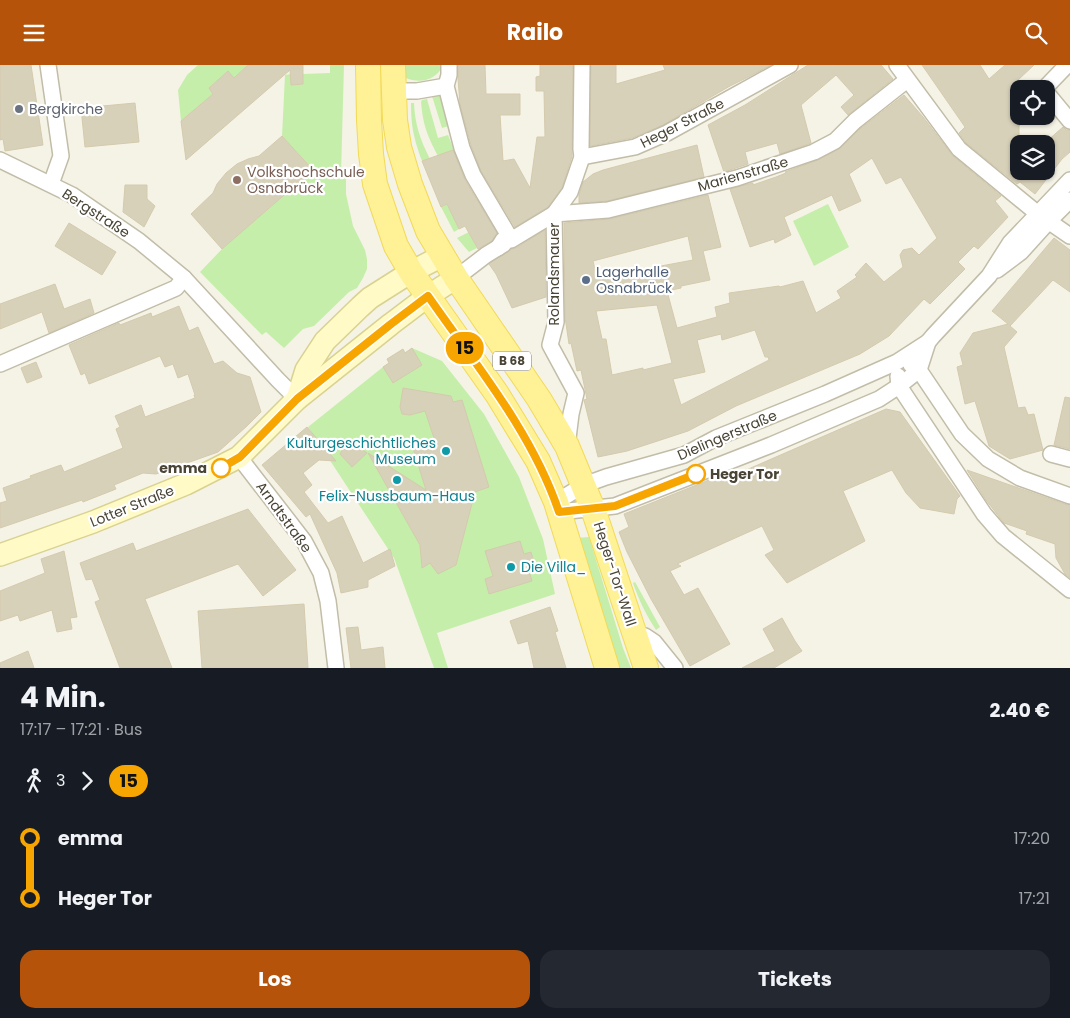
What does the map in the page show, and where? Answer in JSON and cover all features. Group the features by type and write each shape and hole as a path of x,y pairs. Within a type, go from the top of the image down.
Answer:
{"main road":[{"name":"B 68","path":"368,65 369,120 376,184 396,246 411,272 492,387 538,461 557,507 607,668"},
{"name":"B 68","path":"393,65 395,120 399,147 410,184 428,231 456,278"},
{"name":"Heger-Tor-Wall","path":"456,278 539,399 566,446 593,509 646,668"}],"street":[{"path":"48,65 61,156 51,185"},
{"path":"449,65 446,86 462,148 504,243"},
{"path":"456,278 504,243 554,213 570,191 582,157 582,65"},
{"name":"Heger Straße","path":"582,157 635,147 667,133 790,65"},
{"path":"897,65 959,149 969,150 1043,217 1070,236"},
{"path":"1050,71 1067,65"},
{"name":"Marienstraße","path":"554,213 608,210 736,178 814,152 835,141 854,121 907,80"},
{"path":"393,91 417,91 446,86"},
{"path":"1055,103 1070,121"},
{"name":"Bergstraße","path":"0,160 72,195 139,241 184,278 297,399"},
{"path":"1043,217 1070,180"},
{"path":"1043,217 1070,200"},
{"name":"Rolandsmauer","path":"554,213 556,322 550,345 576,393 566,446"},
{"name":"Dielingerstraße","path":"557,507 584,485 684,455 716,438 825,394 898,361 928,342 989,276 1010,243 1043,217"},
{"name":"Lotter Straße","path":"297,399 306,370 325,341 370,298 411,272 442,256"},
{"path":"0,364 176,288 184,278"},
{"name":"Lotter Straße","path":"0,555 119,512 186,484 240,457 297,399 391,324 456,278"},
{"name":"Dielingerstraße","path":"557,507 593,509 615,506 770,445 879,399 899,386 919,369 928,342"},
{"path":"1070,496 1020,478 988,459 962,434 919,369 898,361 899,386 984,514 1003,536 1070,589"},
{"path":"1051,454 1070,459"},
{"name":"Arndtstraße","path":"240,457 304,541 321,573 328,601 336,668"},
{"path":"635,635 645,636 654,642 674,668"}],"green space":[{"path":"198,65 248,65 234,78 228,71 209,88 213,94 181,121 178,90 187,75"},
{"path":"330,65 344,65 341,174 346,179 346,194 353,226 365,250 367,269 357,288 349,292 314,326 303,329 284,348 266,332 262,335 200,272 222,249 313,170 282,136 285,75 291,74 291,85 303,84 303,74 330,73"},
{"path":"404,65 443,65 437,74 428,79 417,81 406,78"},
{"path":"437,95 441,97 452,125 442,128 432,96"},
{"path":"427,99 438,138 448,135 454,150 438,156 424,124 421,102"},
{"path":"411,103 414,103 419,132 430,159 422,161 419,153 412,126"},
{"path":"447,204 459,229 454,232 441,207"},
{"path":"828,204 849,247 814,266 793,221"},
{"path":"469,232 477,248 469,252 457,238"},
{"path":"412,348 442,361 484,414 519,477 543,539 555,594 437,633 448,668 434,668 394,558 308,427 383,367"},
{"path":"589,537 623,648 631,668 615,668 575,538"},
{"path":"635,582 660,627 656,630 640,601 633,583"}],"building":[{"name":"Bergkirche","path":"0,65 31,65 43,145 5,151 3,139 0,140"},
{"path":"248,65 303,65 303,84 291,85 290,70 186,160 181,121 213,94 209,88 228,71 234,78"},
{"path":"458,65 485,65 486,94 520,94 520,115 500,115 503,161 514,159 530,188 537,137 545,137 544,91 536,91 536,77 540,76 540,65 573,65 572,156 562,188 548,207 515,227 481,171 471,145 460,104"},
{"path":"591,65 616,65 616,84 665,70 663,65 771,65 730,86 663,125 632,138 590,146"},
{"path":"808,65 881,65 893,79 848,115 841,107 854,95 836,75 801,105 811,143 780,154 777,143 745,152 748,164 724,172 708,125 745,105"},
{"path":"922,65 980,65 989,79 1005,65 1034,65 1018,80 1010,80 1010,125 1020,125 1019,135 1010,135 1010,178 966,143 959,133 965,127"},
{"path":"904,95 953,156 1001,196 995,201 1008,217 978,249 974,246 958,262 965,269 930,304 924,299 889,336 860,354 736,406 688,431 627,451 598,457 584,400 587,399 581,370 577,371 571,343 569,344 565,317 564,223 610,219 708,195 721,247 703,251 710,280 667,291 677,328 717,317 715,307 730,303 729,293 780,287 803,281 816,313 841,298 837,291 857,277 855,275 866,263 884,282 903,267 900,255 903,250 912,248 919,255 937,238 901,177 886,184 872,158 849,174 861,201 839,211 832,195 784,217 791,235 775,243 774,239 750,247 730,189 753,183 753,185 818,160 839,149 861,128","holes":["688,236 693,260 597,278 593,261","657,305 672,363 612,375 606,339 602,339 596,311","755,330 765,357 768,357 769,360 681,405 673,379 705,372 697,340 721,334 722,340"]},
{"path":"135,103 139,142 85,147 81,108"},
{"path":"1063,127 1066,130 1070,130 1070,152 1055,168 1054,135"},
{"path":"282,136 313,170 222,249 191,214 213,193 217,184 226,173 237,164 259,156"},
{"path":"697,145 704,177 607,201 579,203 583,182 593,174"},
{"path":"453,150 465,180 497,233 492,241 478,249 465,226 459,229 447,204 441,207 422,161"},
{"path":"1012,180 1046,180 1035,194 1020,182 1017,184"},
{"path":"125,185 147,185 147,199 155,206 144,227 123,212"},
{"path":"69,223 116,252 102,275 55,246"},
{"path":"545,230 546,297 512,308 496,274 489,264"},
{"path":"1054,238 1070,250 1070,292 1053,280 1010,326 1017,332 1004,347 1018,408 1025,407 1028,415 1034,414 1043,450 1010,459 989,446 975,401 965,404 957,367 963,365 960,353 973,333 1008,324 992,311"},
{"path":"55,284 64,309 90,299 94,313 49,333 42,312 0,329 0,304"},
{"path":"179,306 189,331 198,327 214,364 223,361 237,373 250,377 261,412 218,452 156,474 143,473 114,485 116,489 83,502 82,500 0,528 0,503 7,501 3,488 61,465 64,472 123,448 116,429 120,427 115,416 141,405 145,417 195,398 188,374 178,378 173,364 165,367 160,356 89,384 85,373 81,375 69,345 119,323 120,325 151,313 152,317"},
{"path":"412,348 422,365 393,383 383,367 389,363 387,359 403,349 405,353"},
{"path":"36,362 42,377 27,383 21,368"},
{"path":"403,388 451,396 453,402 462,400 489,487 475,492 456,565 438,574 430,563 422,568 420,545 368,453 426,490 412,445 434,438 425,411 410,415 402,414 400,407"},
{"path":"1065,397 1070,398 1070,449 1054,445"},
{"path":"886,409 900,412 960,496 957,499 954,514 920,508 906,493 892,470 843,491 865,541 787,583 765,555 774,550 762,526 677,564 681,566 670,571 684,595 698,588 730,644 690,666 651,599 627,552 619,532 629,527 624,514 719,476 721,481"},
{"path":"307,427 336,461 319,460 303,473 312,485 304,492 328,523 342,516 363,563 390,549 395,566 368,580 368,587 341,593 337,573 310,514 306,517 262,465"},
{"path":"348,440 367,453 352,467 340,454"},
{"path":"967,470 1070,506 1070,578 1065,574 1056,558 1055,544 1026,534 1027,531 1004,523 986,500"},
{"path":"248,509 296,570 263,596 238,564 145,599 172,668 120,668 95,602 100,600 92,579 86,580 80,563 133,543 136,551"},
{"name":"Die Villa_","path":"520,541 524,554 531,552 535,566 528,568 532,581 489,594 485,579 493,576 485,551"},
{"path":"64,551 77,617 70,618 72,629 57,632 52,610 20,621 18,615 0,621 0,591 45,573 41,559"},
{"path":"304,604 308,668 202,668 198,611"},
{"path":"550,607 558,631 555,632 566,668 534,668 528,641 518,644 510,621"},
{"path":"782,618 802,651 774,668 742,668 775,651 763,629"},
{"path":"358,627 361,650 383,647 385,668 351,668 346,628"},
{"path":"28,651 34,668 0,668 0,663"}],"bus line":[{"name":"15","path":"221,468 240,457 297,399 428,296 520,430 547,479 559,512 615,506 696,474"}],"place":[{"name":"Bergkirche","path":"19,109"},
{"name":"Volkshochschule Osnabrück","path":"237,180"},
{"name":"Lagerhalle Osnabrück","path":"586,280"},
{"name":"Kulturgeschichtliches Museum","path":"446,451"},
{"name":"emma","path":"221,468"},
{"name":"Heger Tor","path":"696,474"},
{"name":"Felix-Nussbaum-Haus","path":"397,480"},
{"name":"Die Villa_","path":"511,567"}]}
